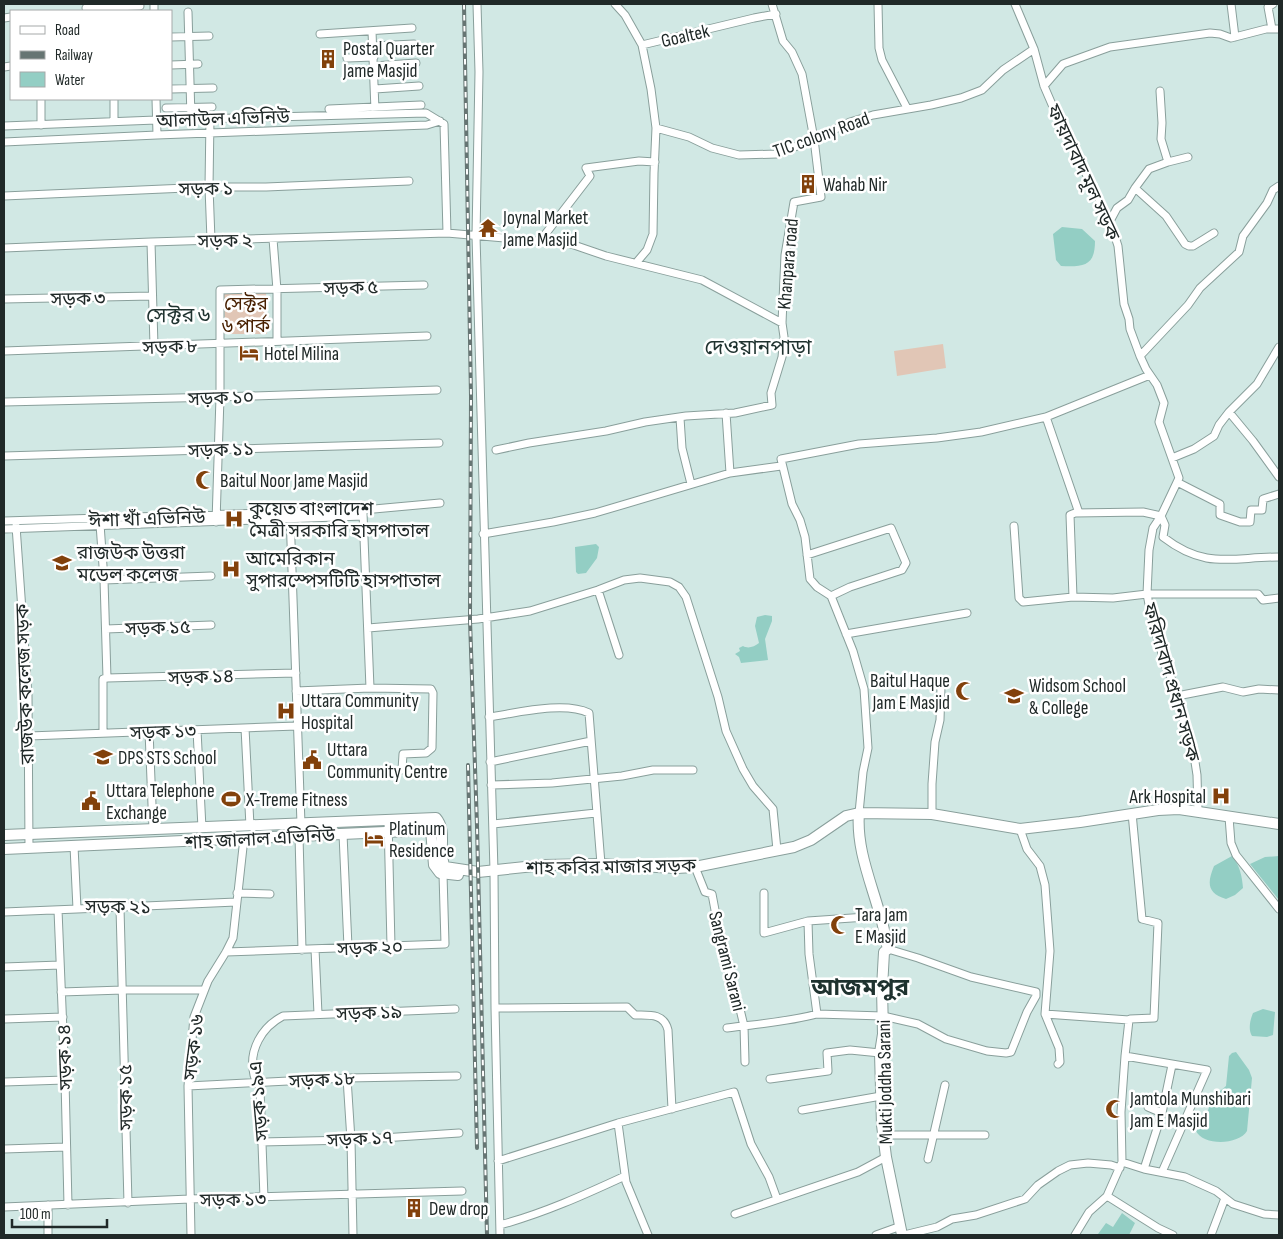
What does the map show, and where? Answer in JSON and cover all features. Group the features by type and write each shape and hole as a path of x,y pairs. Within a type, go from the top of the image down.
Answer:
{"main road":[{"name":"শাহ কবির মাজার সড়ক","path":"474,871 494,871 544,865 601,864 676,868 695,867 794,847 812,840 846,816 859,813 932,814 1020,829 1080,822 1132,813 1198,806 1215,816 1279,824"},
{"name":"Mukti Joddha Sarani","path":"859,813 858,828 862,850 881,916 888,949 884,952 882,988 883,1034 880,1053 883,1135 886,1157 903,1232"},
{"name":"শাহ জালাল এভিনিউ","path":"4,835 436,818 441,825 442,860 445,867 474,871"},
{"name":"শাহ জালাল এভিনিউ","path":"4,849 432,830 434,865 443,874"},
{"path":"443,874 470,876 474,871"}],"street":[{"path":"477,4 479,72 476,236 483,534 493,824 500,1235"},
{"name":"Goaltek","path":"615,4 625,15 642,45 776,14"},
{"path":"772,4 783,41 792,52 802,74 814,139"},
{"path":"878,4 879,48 882,60 907,108"},
{"name":"ফায়দাবাদ মূল সড়ক","path":"1015,4 1034,49 1044,86 1060,123 1110,221 1118,246 1124,304 1130,329 1140,356 1164,403 1160,422 1179,478 1177,482"},
{"path":"1231,4 1235,37"},
{"path":"1044,86 1063,64 1110,47 1210,33 1231,38 1276,29 1268,6 1273,4"},
{"path":"86,8 112,9 140,6"},
{"path":"188,12 191,118"},
{"path":"320,34 412,28"},
{"path":"372,31 375,110"},
{"path":"172,37 209,36"},
{"path":"373,46 414,44"},
{"path":"636,263 647,250 653,234 656,128 651,89 642,45"},
{"name":"TIC colony Road","path":"656,128 689,137 712,148 740,155 777,154 873,114 931,105 961,98 982,90 1002,70 1034,49"},
{"path":"346,58 374,58"},
{"path":"374,66 416,63"},
{"path":"172,65 198,64"},
{"path":"375,89 419,86"},
{"path":"172,89 213,88"},
{"path":"1160,91 1161,139 1168,162"},
{"path":"41,100 41,125"},
{"path":"114,100 114,121"},
{"path":"156,100 157,135"},
{"path":"329,109 375,110 421,105"},
{"path":"166,108 212,107"},
{"name":"আলাউল এভিনিউ","path":"4,126 375,110 426,113 440,121"},
{"path":"210,118 209,187 211,240"},
{"path":"4,142 427,125 440,121 444,124 447,233"},
{"name":"Khanpara road","path":"782,323 785,255 794,202 821,197 814,139"},
{"path":"1110,221 1117,208 1128,200 1149,169 1188,157"},
{"path":"540,241 590,176 586,168 639,161 655,162"},
{"name":"সড়ক ১","path":"4,196 409,181"},
{"path":"1140,356 1188,305 1200,288 1239,252 1243,236 1268,203 1273,190 1279,186"},
{"path":"1135,188 1166,216 1185,244 1193,246 1214,233"},
{"name":"সড়ক ২","path":"4,248 447,233 540,241 571,244 702,280 782,323"},
{"path":"273,239 277,290 277,341"},
{"path":"151,242 154,346"},
{"name":"সড়ক ৫","path":"220,344 220,290 424,285"},
{"name":"সড়ক ৩","path":"4,299 152,296"},
{"path":"496,450 606,431 645,422 726,413 772,405 771,393 782,357 784,337 782,323"},
{"name":"সড়ক ৮","path":"4,351 427,336"},
{"path":"216,519 220,344"},
{"path":"1172,458 1194,449 1214,436 1219,425 1229,412 1257,384 1279,347"},
{"path":"859,813 863,772 868,748 864,689 854,651 831,596 813,584 810,579 805,537 792,504 781,460 860,444 937,438 981,432 1046,416 1150,375"},
{"name":"সড়ক ১০","path":"4,402 437,390"},
{"path":"1229,412 1276,467 1279,477"},
{"path":"726,413 730,473"},
{"path":"1046,416 1079,514"},
{"path":"680,418 682,448 691,484"},
{"name":"সড়ক ১১","path":"4,456 439,443"},
{"path":"483,534 595,513 730,473 781,466"},
{"path":"1279,494 1263,499 1262,510 1250,510 1250,522 1240,522 1220,515 1220,504 1177,482 1161,516 1165,525 1163,537 1172,545 1192,555 1219,561 1279,557"},
{"path":"370,688 363,513 440,503"},
{"path":"1073,597 1070,515 1143,512 1161,516"},
{"name":"ঈশা খাঁ এভিনিউ","path":"4,521 15,525 363,513"},
{"path":"290,516 301,824"},
{"name":"ফরিদাবাদ প্রধান সড়ক","path":"1161,516 1153,528 1149,550 1147,594 1152,620 1177,696 1195,762 1198,806"},
{"path":"100,523 107,678 103,679 103,733"},
{"path":"4,529 15,525"},
{"name":"রাজউক কলেজ সড়ক","path":"15,525 28,695 28,848"},
{"path":"1014,526 1021,601 1023,602 1073,597 1113,598 1147,594 1258,594 1264,600 1279,598"},
{"path":"807,555 891,528 906,564 905,567 902,570 850,586 831,596"},
{"path":"104,580 210,576"},
{"path":"366,580 419,578"},
{"path":"368,628 470,620 530,611 624,580 640,578 670,582 680,587 686,597 718,697 726,731 742,769 753,786 773,809 777,850"},
{"path":"598,590 619,656"},
{"path":"846,634 967,613"},
{"name":"সড়ক ১৫","path":"106,629 211,625"},
{"name":"সড়ক ১৪","path":"107,678 296,673"},
{"path":"1177,696 1223,687 1243,692 1259,689 1279,690"},
{"path":"296,691 370,688 431,689 433,692 432,748 426,753 403,754 402,770"},
{"path":"932,814 932,784 935,742 940,720 941,688"},
{"path":"489,717 557,708 580,709 589,713 601,864"},
{"name":"সড়ক ১৩","path":"29,736 297,726"},
{"path":"245,728 250,826"},
{"path":"197,730 202,828"},
{"path":"149,731 153,829"},
{"path":"490,762 591,741"},
{"path":"491,785 593,779 654,770 693,770"},
{"path":"493,824 596,813"},
{"path":"1130,1019 1154,1018 1158,923 1142,919 1132,813"},
{"path":"1229,817 1231,843 1236,855 1279,910"},
{"path":"388,820 391,946"},
{"path":"1020,829 1027,849 1040,866 1046,885 1050,951 1045,1014 1059,1048 1060,1062 1058,1064"},
{"path":"343,834 348,947"},
{"path":"299,836 302,950"},
{"name":"সড়ক ১৬","path":"191,1235 188,1086 194,1017 204,990 233,938 244,838"},
{"name":"সড়ক ২১","path":"74,846 77,909 236,902"},
{"name":"সড়ক ২১","path":"4,912 77,909 74,846"},
{"name":"Sangrami Sarani","path":"695,867 705,892 712,894 718,926 728,961 729,981 739,1005 744,1026 745,1062"},
{"name":"সড়ক ২০","path":"226,952 444,944 443,874"},
{"path":"237,893 270,894"},
{"path":"764,893 764,933 808,921 881,916"},
{"name":"সড়ক ১৫","path":"120,908 128,1203"},
{"name":"সড়ক ১৪","path":"58,910 68,1205"},
{"path":"808,921 809,954 817,1014"},
{"path":"315,949 318,1014"},
{"path":"727,1028 795,1020 817,1014 883,1016 918,1024 946,1039 987,1051 1011,1052 1027,1012 1037,994 1033,991 971,977 888,949"},
{"path":"4,967 60,966"},
{"path":"62,992 204,990"},
{"path":"495,1008 627,1007 635,1015 661,1017 668,1030 672,1108"},
{"name":"সড়ক ১৯","path":"284,1016 455,1009"},
{"path":"1045,1014 1129,1020 1120,1120 1121,1165 1107,1196 1090,1212 1075,1235"},
{"name":"সড়ক ১৯এ","path":"264,1198 260,1089 254,1074 254,1054 257,1043 268,1026 284,1016"},
{"path":"4,1019 63,1017"},
{"path":"770,1079 828,1071 827,1052 850,1050 880,1053"},
{"path":"1125,1056 1207,1070 1162,1172"},
{"path":"1144,1169 1162,1113 1172,1065"},
{"name":"সড়ক ১৮","path":"188,1086 347,1078 457,1076"},
{"path":"347,1078 351,1140 353,1235"},
{"path":"4,1082 65,1080"},
{"path":"928,1159 945,1085"},
{"path":"498,1161 618,1123 734,1092 751,1144 769,1177 776,1199"},
{"path":"802,1110 881,1096"},
{"path":"1148,1107 1162,1113"},
{"path":"618,1123 626,1182 648,1235"},
{"name":"সড়ক ১৭","path":"262,1142 351,1140 459,1133"},
{"path":"883,1135 985,1135"},
{"path":"4,1148 66,1147"},
{"path":"735,1214 858,1172 886,1157"},
{"path":"876,1235 937,1227 952,1219 976,1215 1025,1199 1038,1185 1058,1171 1070,1165 1088,1163 1121,1165 1185,1177 1202,1183 1233,1204 1264,1214 1279,1215"},
{"path":"500,1225 534,1216 625,1176"},
{"name":"সড়ক ১৩","path":"4,1208 190,1199 462,1191"},
{"path":"1107,1196 1158,1228 1173,1235"},
{"path":"1210,1235 1225,1198"},
{"path":"48,1205 48,1235"}],"green space":[{"name":"সেক্টর ৬ পার্ক","path":"266,293 267,334 225,334 224,294"},
{"path":"943,344 946,368 897,376 894,351"}],"water":[{"path":"1062,227 1082,229 1095,241 1093,256 1087,263 1076,266 1061,266 1056,260 1053,234"},
{"path":"596,544 599,547 597,558 586,573 578,574 576,572 575,547"},
{"path":"772,616 765,639 768,660 741,663 739,657 735,654 743,646 751,647 759,643 755,626 757,617"},
{"path":"1232,856 1240,871 1243,888 1235,895 1226,899 1215,894 1212,890 1210,887 1210,877 1214,866"},
{"path":"1279,856 1279,900 1250,864 1265,857"},
{"path":"1263,1009 1275,1012 1273,1035 1267,1037 1252,1036 1250,1025 1253,1013"},
{"path":"1236,1052 1249,1070 1252,1078 1247,1131 1243,1136 1229,1141 1221,1142 1206,1139 1196,1131 1199,1121 1207,1113 1213,1097 1226,1086 1229,1056"},
{"path":"1122,1213 1135,1223 1129,1235 1098,1234 1106,1223 1113,1227"}],"railway":[{"path":"464,4 471,396 470,620 487,1235"},
{"path":"468,765 477,1148"}],"place":[{"name":"Postal Quarter Jame Masjid","path":"328,59"},
{"name":"Wahab Nir","path":"808,184"},
{"name":"Joynal Market Jame Masjid","path":"488,228"},
{"name":"Hotel Milina","path":"249,353"},
{"name":"Baitul Noor Jame Masjid","path":"205,480"},
{"name":"কুয়েত বাংলাদেশ মৈত্রী সরকারি হাসপাতাল","path":"234,519"},
{"name":"রাজউক উত্তরা মডেল কলেজ","path":"62,563"},
{"name":"আমেরিকান সুপারস্পেসটিটি হাসপাতাল","path":"231,569"},
{"name":"Baitul Haque Jam E Masjid","path":"965,691"},
{"name":"Widsom School & College","path":"1014,696"},
{"name":"Uttara Community Hospital","path":"286,711"},
{"name":"DPS STS School","path":"103,757"},
{"name":"Uttara Community Centre","path":"312,760"},
{"name":"Ark Hospital","path":"1221,796"},
{"name":"X-Treme Fitness","path":"231,799"},
{"name":"Uttara Telephone Exchange","path":"91,801"},
{"name":"Platinum Residence","path":"374,839"},
{"name":"Tara Jam E Masjid","path":"840,925"},
{"name":"Jamtola Munshibari Jam E Masjid","path":"1115,1109"},
{"name":"Dew drop","path":"414,1208"}],"district":[{"name":"সেক্টর ৬","path":"178,315"},
{"name":"দেওয়ানপাড়া","path":"758,347"},
{"name":"আজমপুর","path":"860,987"}]}
